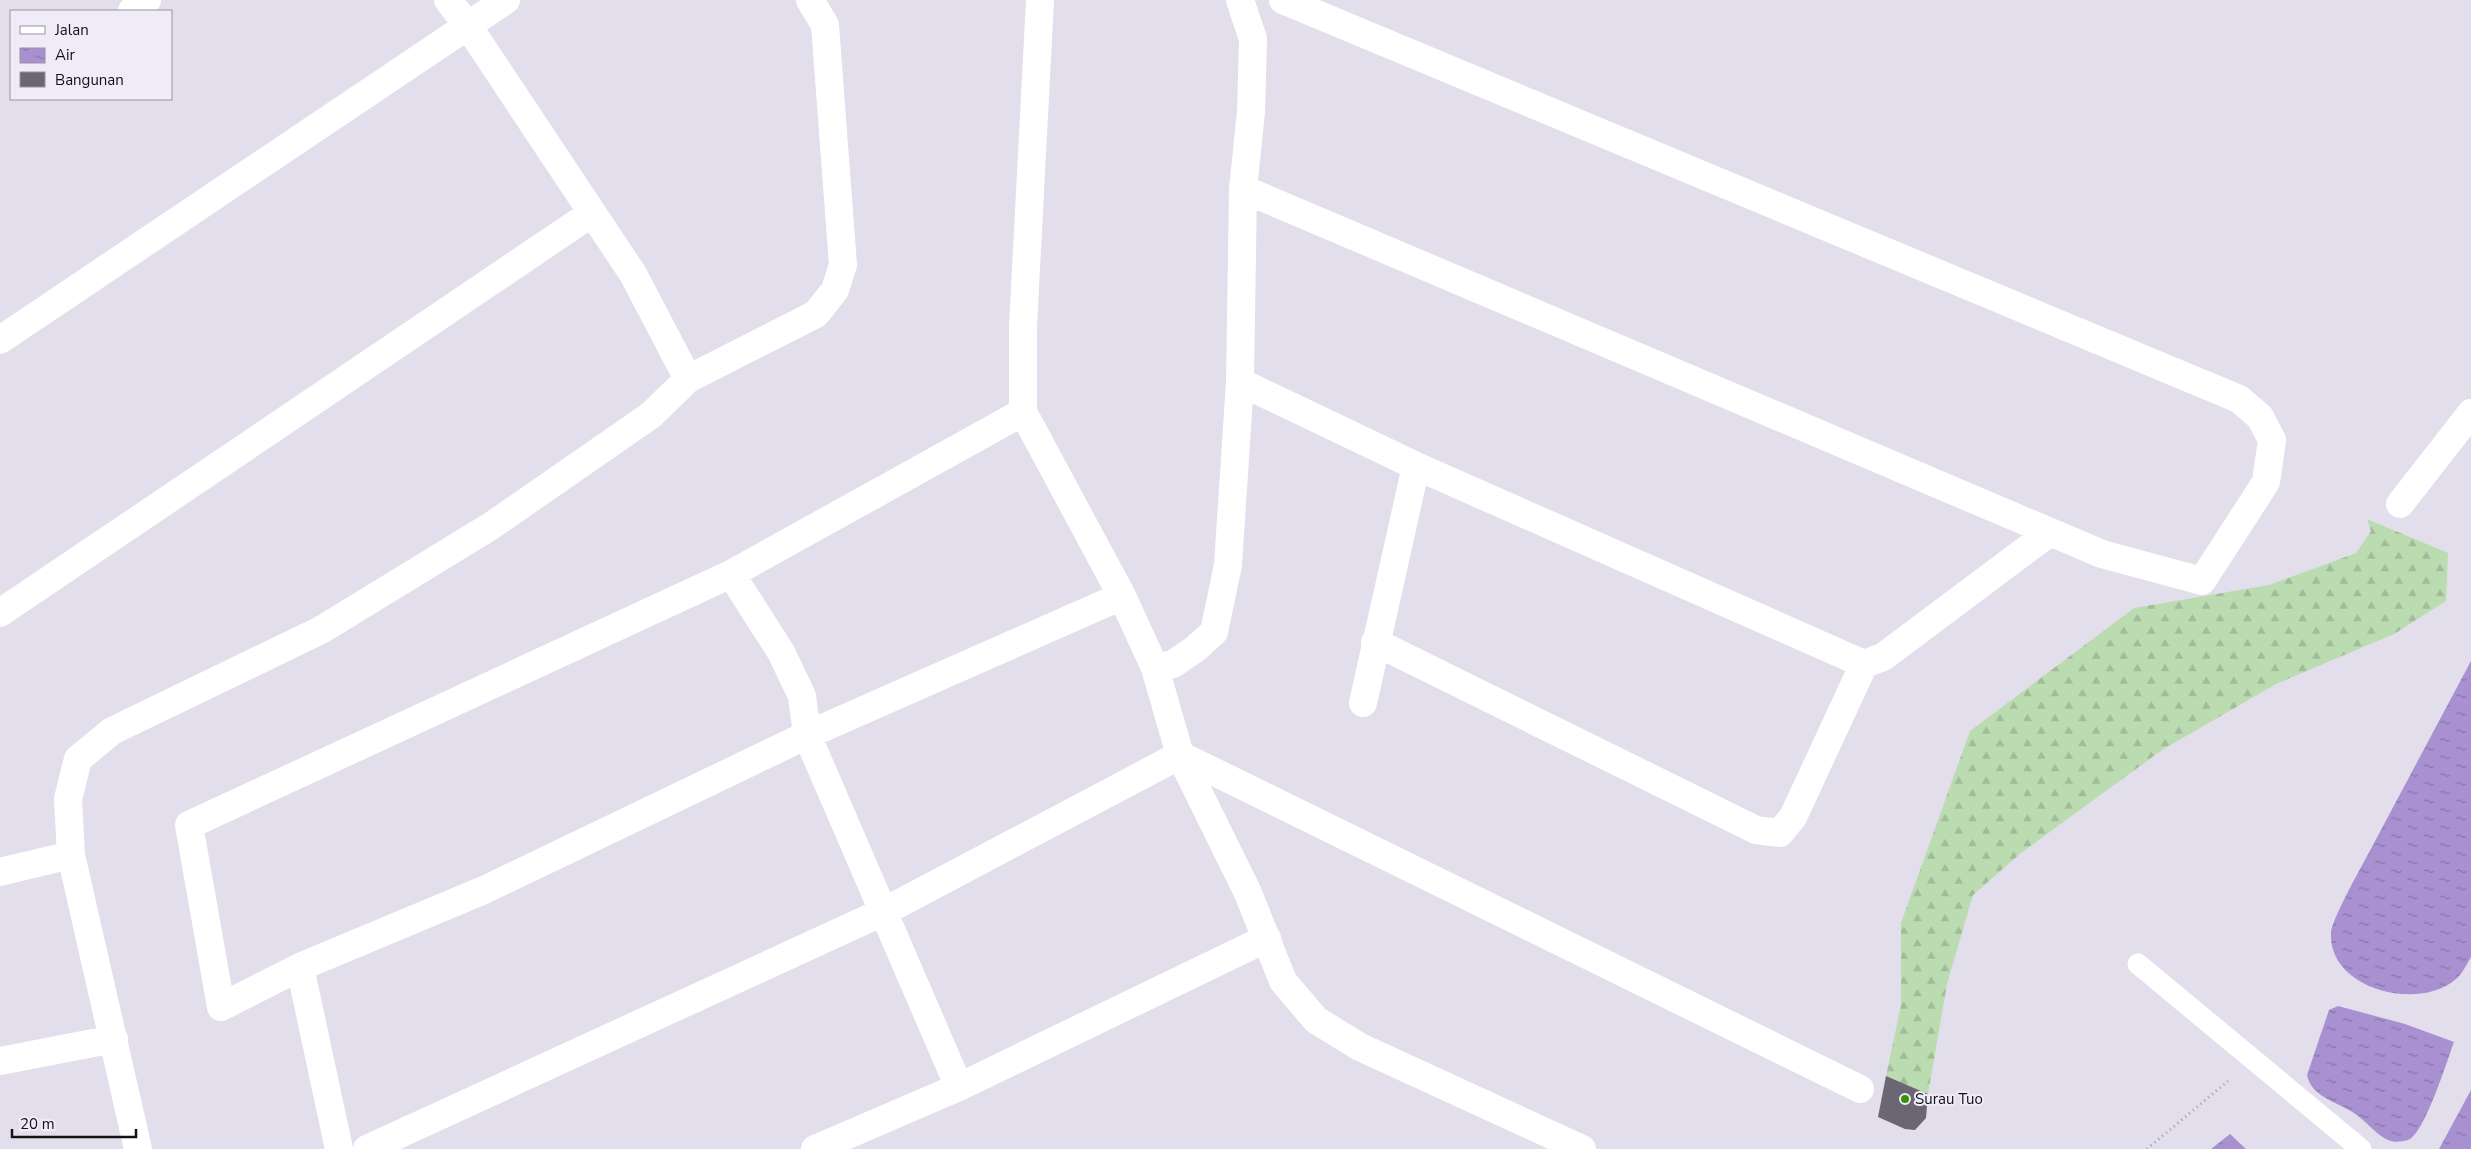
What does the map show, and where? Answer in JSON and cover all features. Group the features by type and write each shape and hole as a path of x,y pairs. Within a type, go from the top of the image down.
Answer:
{"street":[{"path":"133,10 147,0"},
{"path":"448,0 468,26 633,274 688,379"},
{"path":"0,340 506,0"},
{"path":"138,1149 71,855 68,799 78,759 112,732 321,630 475,536 651,415 688,379 816,314 835,290 843,265 825,25 810,0"},
{"path":"1040,0 1023,327 1023,412 1122,596 1155,668 1180,755 1248,894 1268,938 1283,981 1316,1020 1360,1048 1582,1149"},
{"path":"1155,668 1173,664 1196,649 1214,632 1228,565 1240,382 1243,190 1251,112 1253,39 1240,0"},
{"path":"1243,190 2102,554 2202,581 2266,482 2272,440 2260,417 2239,399 1283,0"},
{"path":"0,613 592,213"},
{"path":"1240,382 1416,466 1864,664 1883,657 2050,532"},
{"path":"1023,412 731,574 189,825 221,1007 300,967 484,890 807,736 1122,596"},
{"path":"2400,504 2471,413"},
{"path":"1363,703 1375,642 1416,466"},
{"path":"731,574 782,652 802,696 807,736 885,911 959,1086"},
{"path":"1375,642 1756,830 1780,833 1793,817 1864,664"},
{"path":"367,1149 885,911 1180,755"},
{"path":"1180,755 1860,1089"},
{"path":"0,872 71,855"},
{"path":"815,1149 959,1086 1268,938"},
{"path":"300,967 339,1149"},
{"path":"0,1061 114,1038"}],"lane":[{"path":"2138,964 2361,1149"}],"path":[{"path":"2147,1149 2253,1060"}],"green space":[{"path":"2367,519 2448,553 2446,601 2394,634 2276,684 2162,750 2021,853 1973,895 1947,984 1928,1094 1886,1076 1901,1005 1901,923 1970,731 2134,608 2269,585 2356,553 2371,531"}],"water":[{"path":"2471,661 2471,957 2458,977 2440,989 2420,994 2399,994 2378,989 2359,981 2344,968 2334,952 2332,927 2352,884"},
{"path":"2338,1006 2405,1024 2454,1042 2429,1109 2423,1122 2410,1139 2396,1142 2384,1138 2354,1113 2318,1092 2309,1082 2307,1075 2329,1010"},
{"path":"2471,1090 2471,1149 2439,1149"},
{"path":"2230,1134 2246,1149 2211,1149"}],"building":[{"name":"Surau Tuo","path":"1886,1076 1928,1094 1926,1118 1915,1130 1905,1129 1878,1117"}],"place":[{"name":"Surau Tuo","path":"1905,1099"}]}
